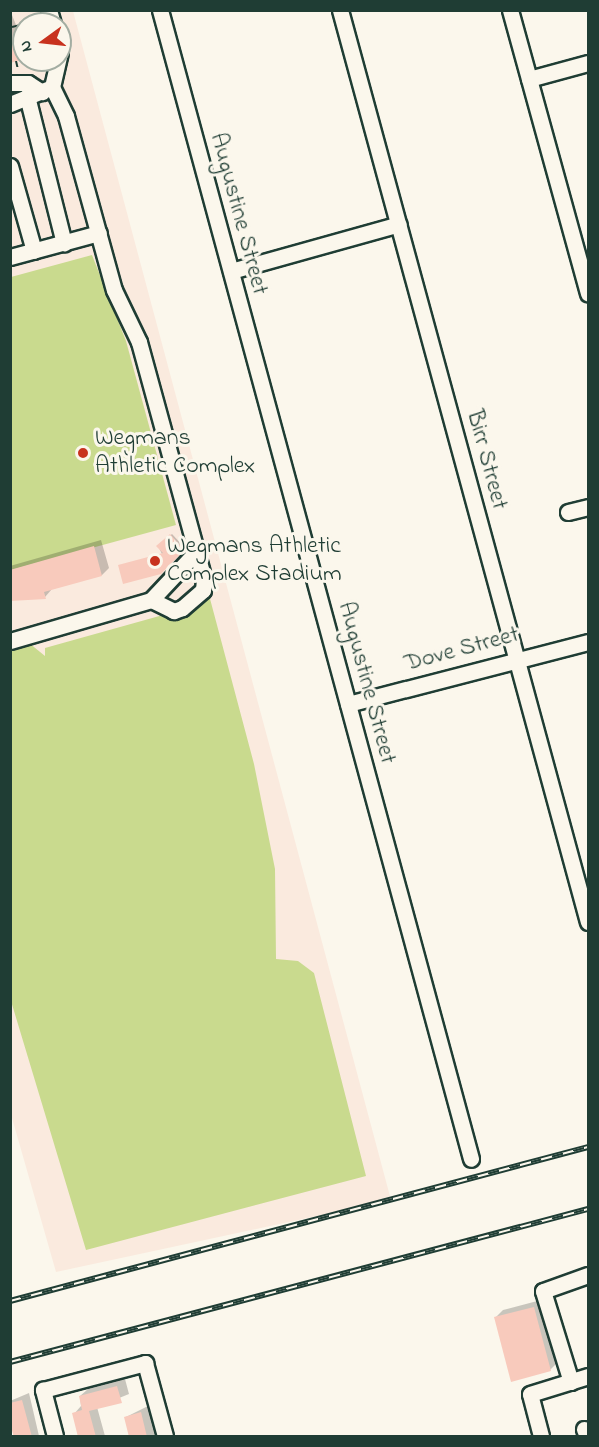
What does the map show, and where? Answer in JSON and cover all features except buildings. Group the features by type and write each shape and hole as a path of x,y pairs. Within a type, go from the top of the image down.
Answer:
{"street":[{"name":"Augustine Street","path":"160,10 471,1159"},
{"name":"Birr Street","path":"340,10 588,922"},
{"path":"510,10 588,293"},
{"path":"529,79 588,63"},
{"path":"53,72 47,89 99,234 114,290 139,342 197,551 203,590 174,610 151,600"},
{"path":"10,83 28,83 47,89"},
{"path":"10,104 47,89"},
{"path":"27,96 64,243"},
{"path":"10,166 34,251"},
{"path":"231,271 399,224"},
{"path":"10,257 99,234"},
{"path":"568,512 588,507"},
{"path":"10,641 151,600 197,551"},
{"name":"Dove Street","path":"348,704 588,642"},
{"path":"571,1382 543,1291 588,1275"},
{"path":"55,1437 43,1390 146,1363 165,1437"},
{"path":"541,1437 530,1394 588,1376"}],"shaded area":[{"path":"10,11 73,11 391,1200 56,1272 10,1111"}],"green space":[{"name":"Wegmans Athletic Complex","path":"92,255 126,341 176,525 11,570 11,277"},
{"path":"209,595 254,764 275,869 276,959 298,961 314,973 366,1176 86,1250 11,1001 11,648 29,643 45,656 45,648 163,615 183,619"}],"railway":[{"path":"10,1301 588,1147"},
{"path":"10,1362 588,1209"}],"place":[{"name":"Wegmans Athletic Complex","path":"83,453"},
{"name":"Wegmans Athletic Complex Stadium","path":"155,561"}]}
